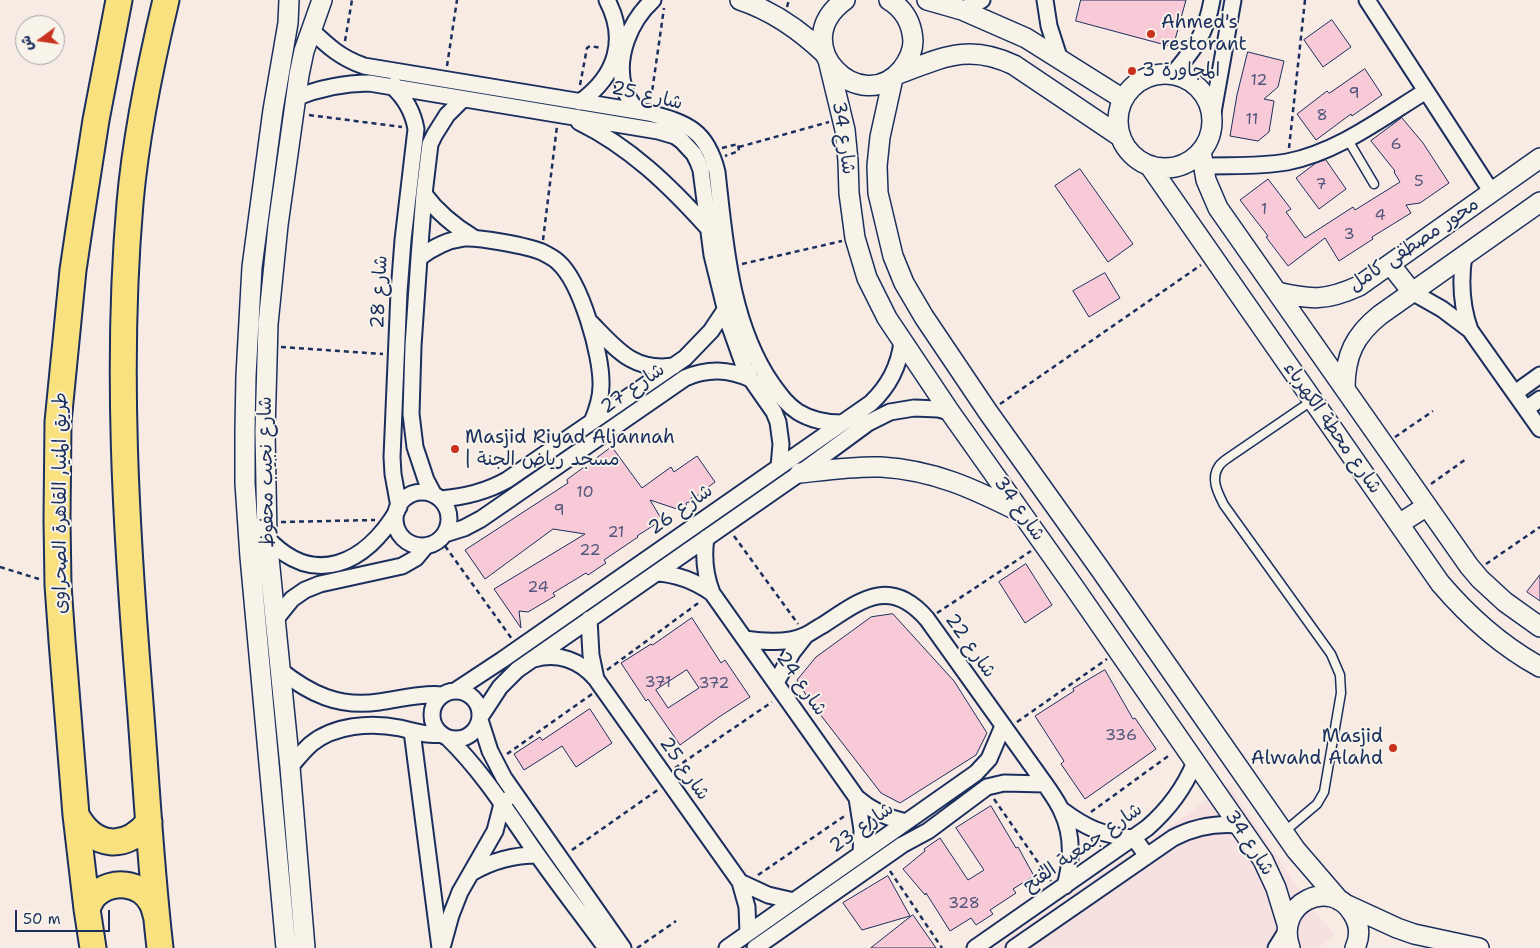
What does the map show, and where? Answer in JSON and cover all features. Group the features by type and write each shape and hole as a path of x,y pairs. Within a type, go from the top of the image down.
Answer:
{"highway":[{"name":"طريق المنيا, القاهرة الصحراوى","path":"93,948 76,815 58,585 58,422 73,270 96,120 119,0"},
{"path":"160,948 129,570 125,488 124,327 130,202 136,153 150,65 166,0"},
{"path":"76,815 92,835 104,841 117,842 130,839 141,832 149,822"},
{"path":"87,909 94,897 104,888 118,884 132,886 144,893 152,904 156,917"}],"street":[{"name":"شارع نجيب محفوظ","path":"286,942 268,732 250,556 246,492 245,421 252,267 272,110 288,23 289,0"},
{"name":"شارع نجيب محفوظ","path":"304,941 290,768 267,530 265,431 268,324 278,225 302,59 322,0"},
{"path":"607,0 618,26 623,82 628,97 643,112"},
{"path":"579,102 604,80 633,24 653,0"},
{"path":"740,0 783,20 811,40 837,73 847,80 858,84 876,84 954,55 975,53 995,57 1014,65 1120,137"},
{"name":"شارع 34","path":"846,0 836,7 828,17 822,41 843,119 847,146 849,194 855,238 873,291 902,342 1263,860 1276,888 1288,934"},
{"name":"شارع 34","path":"889,0 898,5 907,17 912,32 913,47 908,62 895,76 880,137 877,166 878,193 893,256 904,283 924,317 988,412 1283,832 1310,868 1342,903"},
{"path":"927,0 962,10 1026,38 1123,99"},
{"path":"962,10 982,0"},
{"path":"1045,0 1048,26 1059,57"},
{"path":"1173,74 1198,43 1207,21 1212,0"},
{"path":"1202,158 1211,129 1233,0"},
{"path":"1367,0 1491,191"},
{"path":"288,23 311,30"},
{"name":"شارع 25","path":"311,30 333,51 364,66 643,112 670,118 688,126 702,139 712,156 719,186 729,267 741,316 762,367 778,422 781,444 778,467"},
{"path":"393,87 395,71"},
{"path":"1212,118 1208,102 1200,89 1188,80 1173,74 1161,74 1144,78 1130,89 1123,99 1119,111 1118,124 1120,137 1127,149 1137,159 1149,165 1163,168 1178,166 1191,160 1202,158 1266,165 1288,162 1315,154 1348,140 1426,91"},
{"name":"شارع 25","path":"294,105 318,90 344,84 370,83 658,131 675,136 694,154 700,170 714,265 738,352 751,379 803,414 819,421 842,423"},
{"name":"شارع 28","path":"393,87 400,94 414,118 421,154 424,194 413,346 411,414 412,430 420,464 437,497"},
{"name":"شارع 28","path":"396,513 392,457 403,240 421,154 430,144 446,114 462,99"},
{"path":"562,115 602,135 641,161 666,183 707,227"},
{"name":"شارع محطة الكهرباء","path":"1202,158 1211,194 1218,208 1474,572 1504,602 1540,627"},
{"name":"محور مصطفى كامل","path":"1276,292 1303,298 1317,298 1332,296 1359,286 1540,158"},
{"name":"شارع محطة الكهرباء","path":"1149,165 1440,583 1478,625 1540,667"},
{"path":"703,188 719,186"},
{"path":"424,194 434,208 446,219 474,238"},
{"name":"محور مصطفى كامل","path":"1345,388 1348,360 1360,334 1380,315 1540,202"},
{"path":"419,258 445,243 464,238 474,238 528,248 542,252 558,262 571,278 588,320 599,361 601,375 600,400 592,422"},
{"path":"1464,255 1461,293 1470,330 1540,429"},
{"path":"1390,264 1412,292 1442,309 1470,330"},
{"name":"شارع 27","path":"437,497 461,497 482,492 507,480 685,358 712,331 725,310"},
{"path":"588,320 628,358 657,368 675,365 685,378"},
{"path":"249,323 268,324"},
{"name":"شارع 26","path":"481,718 500,687 517,670 800,473 864,417 888,384 898,364 902,342"},
{"path":"397,350 413,346"},
{"name":"شارع 27","path":"275,620 292,599 313,586 402,566 416,558 437,540 472,524 518,494 685,378 696,373 718,370 730,371 751,379"},
{"path":"1515,393 1540,376"},
{"path":"1526,409 1540,399"},
{"name":"شارع 26","path":"449,693 518,648 842,423 908,408 926,408 950,412"},
{"path":"800,473 860,467 900,468 957,482 1022,512"},
{"path":"507,480 518,494"},
{"path":"267,530 283,553 301,563 323,566 346,561 366,549 381,534 407,497 414,494 420,492 437,497 445,505 449,520 437,540 418,546 405,539 397,526 396,513"},
{"path":"1399,524 1422,499"},
{"name":"شارع 24","path":"706,538 704,547 705,566 712,593 858,802 862,830 861,854"},
{"path":"1074,587 1100,569"},
{"name":"شارع 24","path":"656,573 686,578 712,593"},
{"path":"608,585 618,599"},
{"name":"شارع 22","path":"745,639 782,641 806,635 863,600 880,595 888,595 904,600 918,609 1062,810 1069,835 1070,848 1069,867 1061,888"},
{"name":"شارع 25","path":"589,619 591,655 599,683"},
{"name":"شارع 22","path":"780,688 792,653 806,635"},
{"name":"شارع 25","path":"530,660 549,656 568,659 583,666 599,683 742,884 747,907 748,933"},
{"path":"280,670 305,689 319,696 348,703 377,702 416,695 462,691 473,698 478,703 484,735 496,762 515,794 622,948"},
{"path":"449,693 438,700 434,706 432,714 436,728 473,765 606,948"},
{"path":"290,768 310,745 334,731 373,726 399,728 426,735 462,739 474,732 481,718"},
{"name":"شارع 23","path":"727,948 984,766 1004,728"},
{"path":"412,731 441,948"},
{"name":"شارع جمعية الفتح","path":"975,948 1154,823 1171,805 1189,778 1195,762"},
{"name":"شارع 23","path":"755,948 902,845 928,831 987,787 1004,783 1045,784"},
{"path":"952,790 963,805"},
{"path":"441,948 450,915 460,892 495,831 502,804 515,794"},
{"name":"شارع 24","path":"858,802 880,814 906,822"},
{"name":"شارع 22","path":"1062,810 1077,822 1098,832 1110,836 1134,838"},
{"path":"1014,948 1173,838 1192,829 1211,825 1238,825"},
{"path":"1134,838 1147,856"},
{"path":"473,872 498,860 524,855 537,855"},
{"path":"832,874 841,887"},
{"path":"742,884 768,895 794,901"},
{"path":"1276,948 1288,934 1295,909 1308,900 1323,896 1414,934 1479,948"},
{"path":"1342,903 1356,918 1359,934 1355,948"},
{"path":"286,942 304,941"}],"lane":[{"path":"1348,140 1374,184"},
{"path":"1283,832 1317,804 1324,792 1341,693 1340,675 1331,654 1224,505 1216,488 1215,476 1219,466 1228,458 1313,400"}],"path":[{"path":"343,57 352,0"},
{"path":"444,79 457,0"},
{"path":"643,112 666,0"},
{"path":"1288,162 1305,0"},
{"path":"579,102 588,46 620,52"},
{"path":"294,105 416,129"},
{"path":"542,252 562,115"},
{"path":"739,147 843,119"},
{"path":"712,156 737,143 739,147"},
{"path":"712,156 739,151 739,147"},
{"path":"729,267 855,238"},
{"path":"988,412 1213,256"},
{"path":"267,346 397,350"},
{"path":"1384,445 1434,411"},
{"path":"1422,499 1466,459"},
{"path":"267,530 396,513"},
{"path":"726,524 806,635"},
{"path":"1474,572 1540,527"},
{"path":"437,540 518,648"},
{"path":"927,619 1043,543"},
{"path":"0,567 58,585"},
{"path":"496,762 712,593"},
{"path":"1004,728 1118,651"},
{"path":"560,858 667,779 780,688"},
{"path":"1077,822 1183,746"},
{"path":"987,787 1061,888"},
{"path":"742,884 858,802"},
{"path":"882,859 942,948"},
{"path":"637,948 676,921"}],"shaded area":[{"path":"1229,785 1316,914 1335,934 1318,948 995,948"}],"building":[{"name":"Ahmed's restorant","path":"1081,0 1186,0 1173,47 1076,21"},
{"path":"1332,20 1351,47 1323,67 1304,40"},
{"path":"1248,52 1284,61 1278,87 1264,99 1274,101 1269,132 1258,141 1230,136 1237,95"},
{"path":"1365,69 1382,95 1352,116 1351,114 1316,140 1297,114 1327,91 1329,93"},
{"path":"1402,118 1423,143 1449,183 1420,203 1406,205 1411,213 1372,237 1373,239 1339,261 1325,238 1288,266 1240,200 1268,179 1291,209 1286,212 1305,238 1353,207 1355,210 1400,182 1395,171 1371,141"},
{"path":"1326,160 1346,189 1319,209 1296,178 1316,163"},
{"path":"1080,169 1133,244 1108,262 1055,186"},
{"path":"1105,273 1120,298 1089,317 1073,291"},
{"path":"612,447 642,488 671,467 674,472 697,456 715,482 707,488 706,492 691,498 692,501 686,503 687,509 680,510 650,500 662,520 604,560 606,563 588,575 586,573 553,593 555,596 528,612 519,611 521,628 494,589 585,534 553,529 485,579 465,550 568,483 567,480"},
{"path":"1026,564 1052,605 1025,623 999,582"},
{"path":"1540,575 1540,601 1527,592"},
{"path":"893,614 954,681 987,733 976,755 900,803 881,793 809,700 797,680 816,657 871,617"},
{"path":"692,618 721,663 725,660 750,697 680,745 648,699 646,701 621,663","holes":["687,670 699,688 668,708 656,690"]},
{"path":"1105,670 1133,719 1135,718 1156,749 1085,799 1061,764 1064,761 1035,716 1074,691 1073,689"},
{"path":"590,709 612,743 576,767 562,746 524,770 514,754 540,737 542,740"},
{"path":"991,806 1016,848 1018,847 1034,876 1013,889 1016,893 990,910 993,914 976,925 971,918 950,931 926,893 925,895 903,869 925,851 924,849 940,838 968,880 984,870 956,828"},
{"path":"888,876 910,916 862,930 843,903"},
{"path":"913,915 936,948 871,948"}],"place":[{"name":"Ahmed's restorant","path":"1151,34"},
{"name":"المجاورة 3","path":"1132,71"},
{"name":"Masjid Riyad Aljannah | مسجد رياض الجنة","path":"455,449"},
{"name":"Masjid Alwahd Alahd","path":"1393,748"}]}
